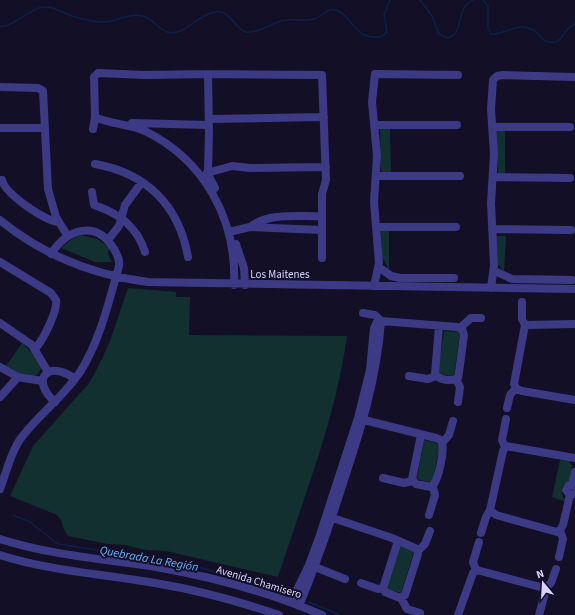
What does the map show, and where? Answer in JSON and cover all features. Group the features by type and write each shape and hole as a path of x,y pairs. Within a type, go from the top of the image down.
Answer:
{"street":[{"path":"93,129 95,117 94,77 98,73 145,75 322,75 326,167 325,185 322,194 322,258"},
{"path":"208,74 209,122 206,176 231,231 244,268 245,285"},
{"path":"385,287 381,267 374,202 377,155 376,124 372,96 375,74 458,75"},
{"path":"495,288 496,268 491,203 493,177 492,81 495,77 503,75 574,77"},
{"path":"0,87 38,88 41,89 44,95 47,182 58,222 67,235"},
{"path":"95,117 144,127 209,122 324,117"},
{"path":"376,124 457,125"},
{"path":"144,127 173,148 206,176"},
{"path":"493,127 570,127"},
{"path":"0,128 45,128"},
{"path":"95,164 121,170 142,182 162,199 172,214 182,234 188,257"},
{"path":"206,176 232,166 250,168 326,167"},
{"path":"376,176 460,176"},
{"path":"493,177 570,178"},
{"path":"2,180 8,190 26,205 51,220 58,222"},
{"path":"108,240 119,226 125,205 142,182"},
{"path":"92,192 94,205 108,209 121,217 135,231 145,252"},
{"path":"250,227 259,221 268,218 322,216"},
{"name":"Los Maitenes","path":"0,220 27,241 51,254 88,270 117,273 158,283 575,290"},
{"path":"231,231 250,227 322,230"},
{"path":"377,227 456,227"},
{"path":"492,229 571,230"},
{"path":"0,490 17,444 75,379 84,366 97,336 117,273 113,260 114,250 108,240 90,231 81,231 67,235 59,242 51,254"},
{"path":"231,231 234,262 234,285"},
{"path":"0,262 51,293 56,300 56,307 46,331 35,349"},
{"path":"381,267 391,276 400,278 454,278"},
{"path":"374,286 381,267"},
{"path":"496,268 512,279 572,280"},
{"path":"516,388 515,382 525,325 522,319 522,302"},
{"path":"363,314 375,316 381,321"},
{"path":"295,604 312,566 361,419 372,370 374,328 377,322 381,321 460,328 471,318 481,318"},
{"path":"0,323 25,339 35,349 48,372"},
{"path":"525,325 575,324"},
{"path":"439,326 434,372 440,379 456,379"},
{"path":"458,402 460,387 456,379 459,372 464,335 460,328"},
{"path":"0,367 18,377 42,381"},
{"path":"55,402 45,393 42,381 48,372 60,370 75,379"},
{"path":"409,376 428,379 436,376"},
{"path":"0,397 18,377"},
{"path":"516,388 522,391 575,400"},
{"path":"507,408 511,393 516,388"},
{"path":"361,419 438,438 443,442 444,448 436,483 433,487 435,495 429,515"},
{"path":"481,533 486,516 490,510 505,447 502,440 506,419"},
{"path":"443,442 449,435 453,421"},
{"path":"413,481 412,475 421,435"},
{"path":"505,447 509,446 575,458"},
{"path":"490,510 496,515 555,532 560,530 573,494 567,492 566,489 574,485 575,472"},
{"path":"383,478 404,484 413,481 428,487 433,487"},
{"path":"329,516 414,547 418,550"},
{"path":"559,556 562,539 560,530"},
{"path":"401,598 405,595 418,550 425,544 430,531"},
{"name":"Avenida Chamisero","path":"0,539 61,554 197,575 245,588 295,604 322,615"},
{"path":"383,588 398,541"},
{"path":"476,570 473,562 479,542"},
{"path":"0,555 49,568 187,589 238,602 279,615"},
{"path":"312,566 345,579"},
{"path":"544,589 551,583 556,569"},
{"path":"476,570 544,589"},
{"path":"458,615 473,573 476,570"},
{"path":"361,583 378,589 383,588"},
{"path":"383,588 385,592 390,595 401,598 407,609 420,614"},
{"path":"539,615 545,593 544,589"}],"green space":[{"path":"380,128 390,128 391,172 384,173 381,170"},
{"path":"505,130 505,174 498,174 496,131"},
{"path":"382,230 389,230 389,270 382,257 381,232"},
{"path":"80,235 97,239 109,247 108,255 112,262 95,262 61,248 73,238"},
{"path":"496,236 506,236 504,272 498,264"},
{"path":"128,288 176,292 176,297 190,297 189,335 347,336 342,367 327,428 278,577 166,551 146,550 125,545 108,544 68,536 61,520 57,515 10,496 33,446 90,382 111,338"},
{"path":"444,331 460,332 454,376 438,374"},
{"path":"22,343 39,360 42,368 36,376 19,373 6,366"},
{"path":"424,440 440,444 432,483 417,478"},
{"path":"560,460 569,461 572,466 570,482 562,488 563,496 566,502 552,497"},
{"path":"399,546 414,551 401,593 386,589"}],"waterway":[{"path":"0,26 5,26 15,22 38,8 48,7 69,15 98,22 107,22 133,15 143,16 167,32 171,33 188,27 209,13 220,12 225,13 242,30 246,32 254,32 281,21 314,19 332,9 339,11 362,33 368,36 378,37 387,32 384,15 390,0"},
{"path":"420,0 432,16 439,34 447,38 453,35 456,31 464,9 467,4 473,0"},
{"path":"483,0 488,6 488,28 491,34 502,33 522,27 535,31 545,41 556,42 566,30 575,24"},
{"name":"Quebrada La Región","path":"13,515 30,522 58,544 191,565 290,595"},
{"name":"Quebrada La Región","path":"309,602 340,615"}]}
